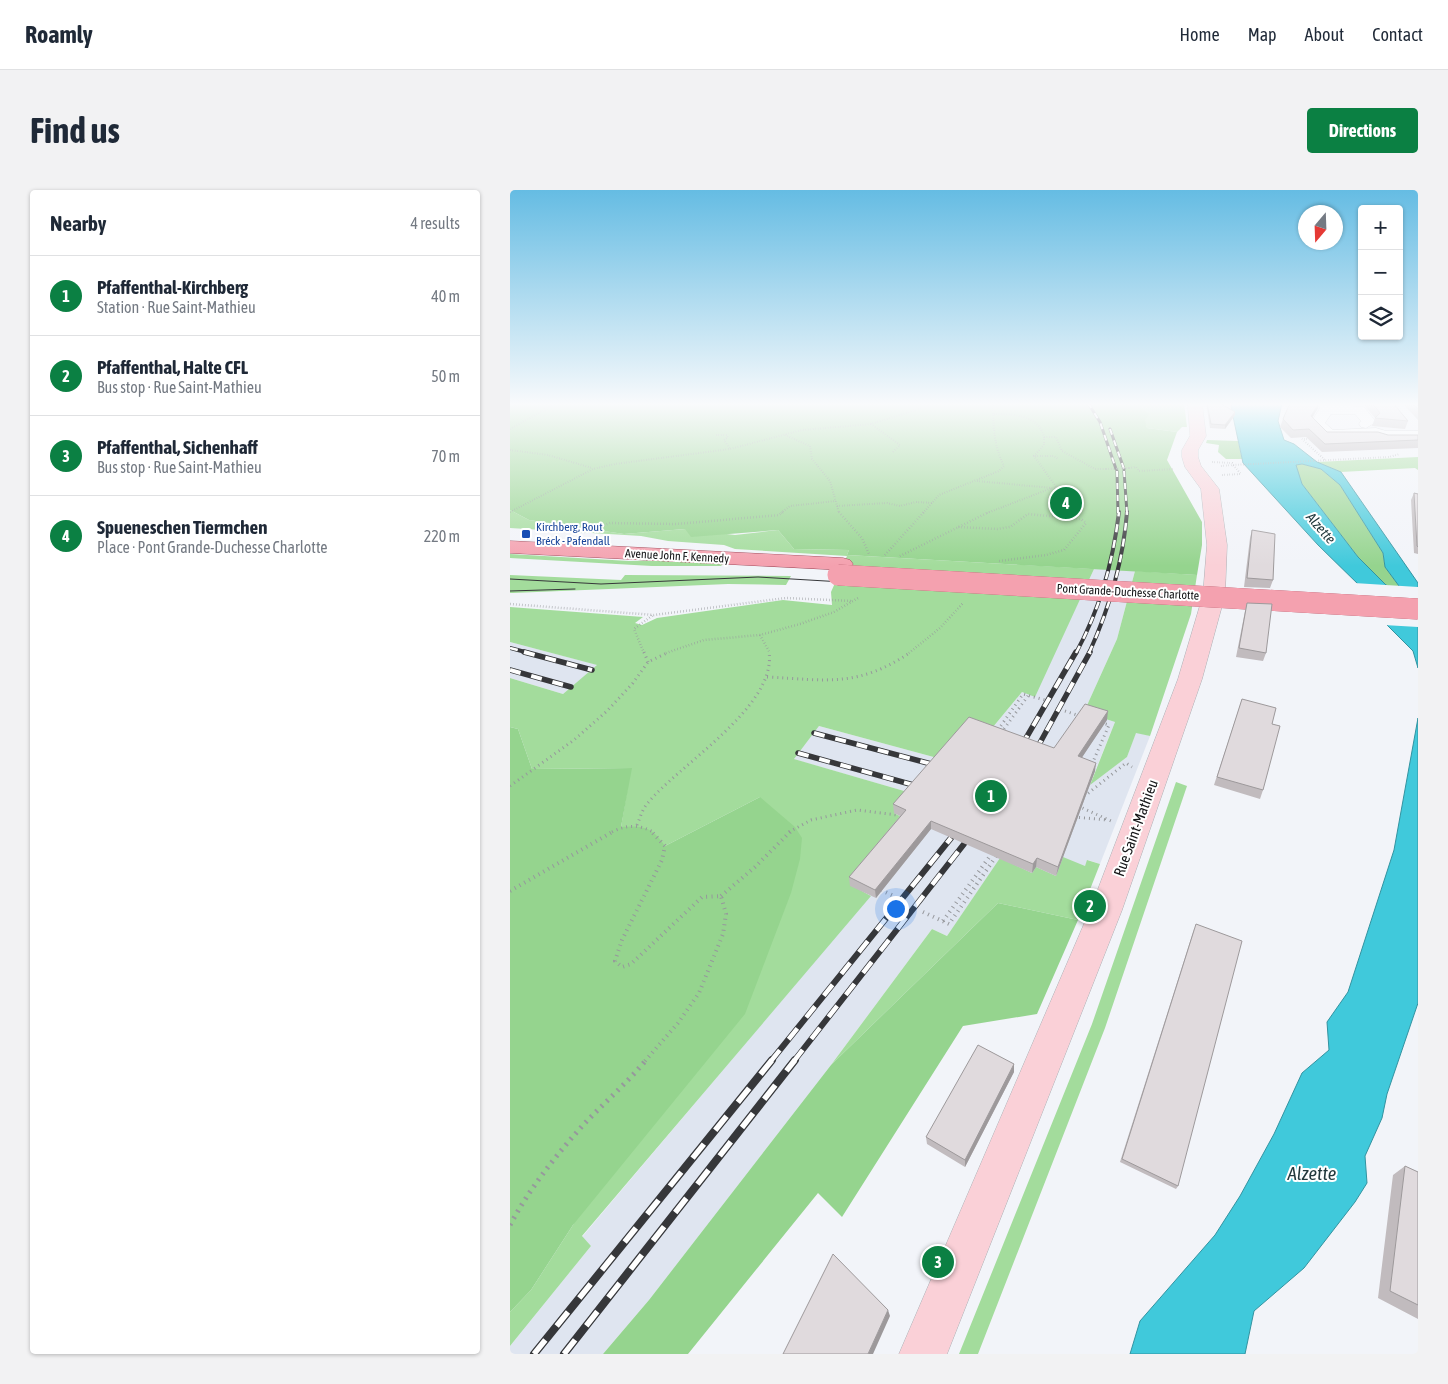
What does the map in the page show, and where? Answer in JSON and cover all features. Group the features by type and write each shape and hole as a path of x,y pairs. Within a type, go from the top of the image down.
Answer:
{"main road":[{"name":"Rue Saint-Mathieu","path":"924,1354 1106,910 1190,679 1214,595 1217,545 1213,500 1210,490 1193,467 1190,457"},
{"name":"Avenue John F. Kennedy","path":"510,547 841,570"},
{"name":"Avenue John F. Kennedy","path":"510,564 616,569 841,570"},
{"name":"Pont Grande-Duchesse Charlotte","path":"841,570 1418,598"},
{"name":"Pont Grande-Duchesse Charlotte","path":"841,570 1418,609"}],"path":[{"path":"555,457 593,469"},
{"path":"510,512 593,469 673,457"},
{"path":"812,457 830,481 839,513 862,538 871,560"},
{"path":"879,562 932,503 951,489 976,481 1004,466 1000,457"},
{"path":"1035,457 1041,467 1052,476 1058,488"},
{"path":"1072,457 1095,469 1136,467 1139,470 1180,469"},
{"path":"1322,457 1325,460"},
{"path":"1221,465 1382,457"},
{"path":"1219,475 1241,474 1233,465"},
{"path":"976,481 1063,489 1062,501"},
{"path":"898,557 994,509 1052,488"},
{"path":"582,534 585,530 610,523 676,524 731,520 779,515 790,506 836,501"},
{"path":"837,506 887,503 900,506 916,502 932,503"},
{"path":"958,527 1010,527 1028,514 1081,519 1086,523 1064,550 1046,555 1005,559 994,563"},
{"path":"510,604 654,615 786,598 855,602 800,624 760,635 704,640 674,649 648,662 633,683 606,712 574,740 510,786"},
{"path":"767,677 848,680 883,669 930,638 954,615 966,600"},
{"path":"648,662 634,630 638,624 654,615"},
{"path":"637,825 646,806 662,788 740,718 767,677 770,654 760,635"},
{"path":"994,734 1023,694 1045,700"},
{"path":"999,736 1028,696"},
{"path":"1064,711 1085,718"},
{"path":"1090,768 1109,725 1097,721"},
{"path":"1080,793 1086,795 1126,762 1132,767 1128,776"},
{"path":"1070,805 1111,821"},
{"path":"510,891 621,827 637,825 656,832 665,846 662,860 622,940 615,961 622,967 631,964 647,951 678,918 702,897 721,896 795,827 827,815 857,810 897,815 903,807"},
{"path":"1111,821 1114,812"},
{"path":"1066,815 1111,821"},
{"path":"943,921 994,850"},
{"path":"923,912 949,924 1000,852"},
{"path":"876,887 896,897"},
{"path":"510,1225 524,1199 552,1161 586,1122 624,1086 678,1023 699,993 723,934 726,914 721,896"}],"shaded area":[{"path":"1132,567 1135,571 1117,639 1084,712 1115,722 1090,784 1127,757 1136,732 1150,736 1100,864 1088,860 1085,866 1056,876 1032,873 1000,859 947,936 932,929 831,1065 649,1300 603,1354 510,1354 510,1346 591,1246 582,1237 870,896 906,818 894,813 911,793 793,759 819,726 941,759 988,733 1022,692 1034,696 1094,569"},
{"path":"510,642 598,665 563,694 510,678"}],"green space":[{"path":"510,457 1168,457 1167,460 1202,522 1202,545 1197,575 847,555 849,550 794,549 778,530 691,537 685,529 624,534 529,520 510,510"},
{"path":"1224,457 1242,457 1242,459"},
{"path":"1418,457 1418,470 1415,468 1341,472 1317,462"},
{"path":"1302,464 1321,469 1340,485 1383,553 1385,567 1399,586 1395,590 1386,585 1358,557 1302,484 1295,465"},
{"path":"510,510 529,520 624,534 685,529 735,535 778,530 794,549 849,550 847,555 1094,569 1035,697 1022,692 988,733 941,759 819,726 794,759 911,793 894,813 906,819 851,885 871,896 582,1236 591,1246 510,1346 510,1312 531,1290 573,1225 760,797 665,846 621,827 631,768 532,769 518,729 510,727 510,678 563,694 597,665 510,642 510,607 643,617 635,623 642,625 657,618 783,600 832,605 831,592 847,556 735,549 724,545 668,541 641,536 510,528"},
{"path":"510,554 629,561 676,560 723,564 721,566 652,566 510,558"},
{"path":"1135,571 1197,575 1191,614 1150,736 1136,733 1127,757 1090,785 1115,722 1084,712 1117,639"},
{"path":"510,575 621,580 625,575 791,576 786,585 728,584 510,593"},
{"path":"510,727 518,729 532,769 632,768 621,827 636,826 647,829 656,835 665,846 760,797 795,827 802,838 800,859 791,893 745,1014 573,1225 531,1290 510,1312"},
{"path":"1176,782 1187,786 1105,1028 978,1354 959,1354 1092,1024"},
{"path":"1063,857 1085,866 1087,860 1100,864 1078,920 998,903 831,1065 932,929 947,936 1000,858 1032,873 1036,867 1056,876"},
{"path":"998,903 1078,920 1037,1014 963,1026 842,1217 818,1193 688,1354 603,1354 649,1300 831,1065"}],"water":[{"name":"Alzette","path":"1242,457 1311,457 1317,462 1341,472 1418,583 1418,668 1413,651 1387,625 1361,587 1318,545 1243,463","holes":["1302,464 1321,469 1340,485 1383,553 1385,567 1399,586 1395,589 1386,585 1358,557 1302,484 1296,465"]},
{"name":"Alzette","path":"1418,718 1418,1003 1387,1094 1382,1118 1365,1156 1367,1183 1355,1202 1304,1268 1254,1311 1245,1354 1130,1354 1140,1321 1215,1235 1240,1196 1274,1134 1302,1073 1329,1050 1327,1022 1348,992 1394,850"}],"pier":[{"path":"1354,583 1418,587 1418,627 1384,625"}],"building":[{"path":"1414,493 1418,494 1418,547 1417,546"},
{"path":"1252,530 1275,534 1273,580 1247,578"},
{"path":"1247,603 1272,604 1266,653 1239,648"},
{"path":"1242,699 1276,708 1272,724 1280,726 1263,790 1217,777"},
{"path":"1085,704 1108,711 1078,756 1096,763 1058,867 1037,858 1033,864 931,821 875,890 849,877 906,810 893,804 969,717 1054,748"},
{"path":"1196,924 1242,941 1178,1186 1122,1159"},
{"path":"978,1045 1014,1064 965,1160 926,1137"},
{"path":"1405,1166 1418,1172 1418,1305 1390,1291"},
{"path":"833,1254 888,1310 868,1354 783,1354"}],"tram line":[{"path":"510,579 601,584 758,577 1418,616"},
{"path":"510,591 575,589"}],"railway":[{"path":"1112,457 1116,469"},
{"path":"1120,457 1124,469"},
{"path":"1117,471 1118,513"},
{"path":"1124,471 1127,512"},
{"path":"1076,653 1099,602 1109,567 1119,512"},
{"path":"1089,653 1103,619 1119,566 1127,512"},
{"path":"510,648 529,653"},
{"path":"524,652 592,670"},
{"path":"1022,745 1076,652"},
{"path":"1036,750 1090,652"},
{"path":"510,670 571,687"},
{"path":"814,733 935,765"},
{"path":"798,753 917,786"},
{"path":"771,1061 951,838"},
{"path":"794,1061 964,844"},
{"path":"534,1354 772,1060"},
{"path":"564,1354 795,1060"}],"place":[{"name":"Spueneschen Tiermchen","path":"1066,503"},
{"name":"Kirchberg, Rout Bréck - Pafendall","path":"526,534"},
{"name":"Pfaffenthal-Kirchberg","path":"991,796"},
{"name":"Pfaffenthal, Halte CFL","path":"1090,906"},
{"name":"Pfaffenthal, Sichenhaff","path":"938,1262"}]}
